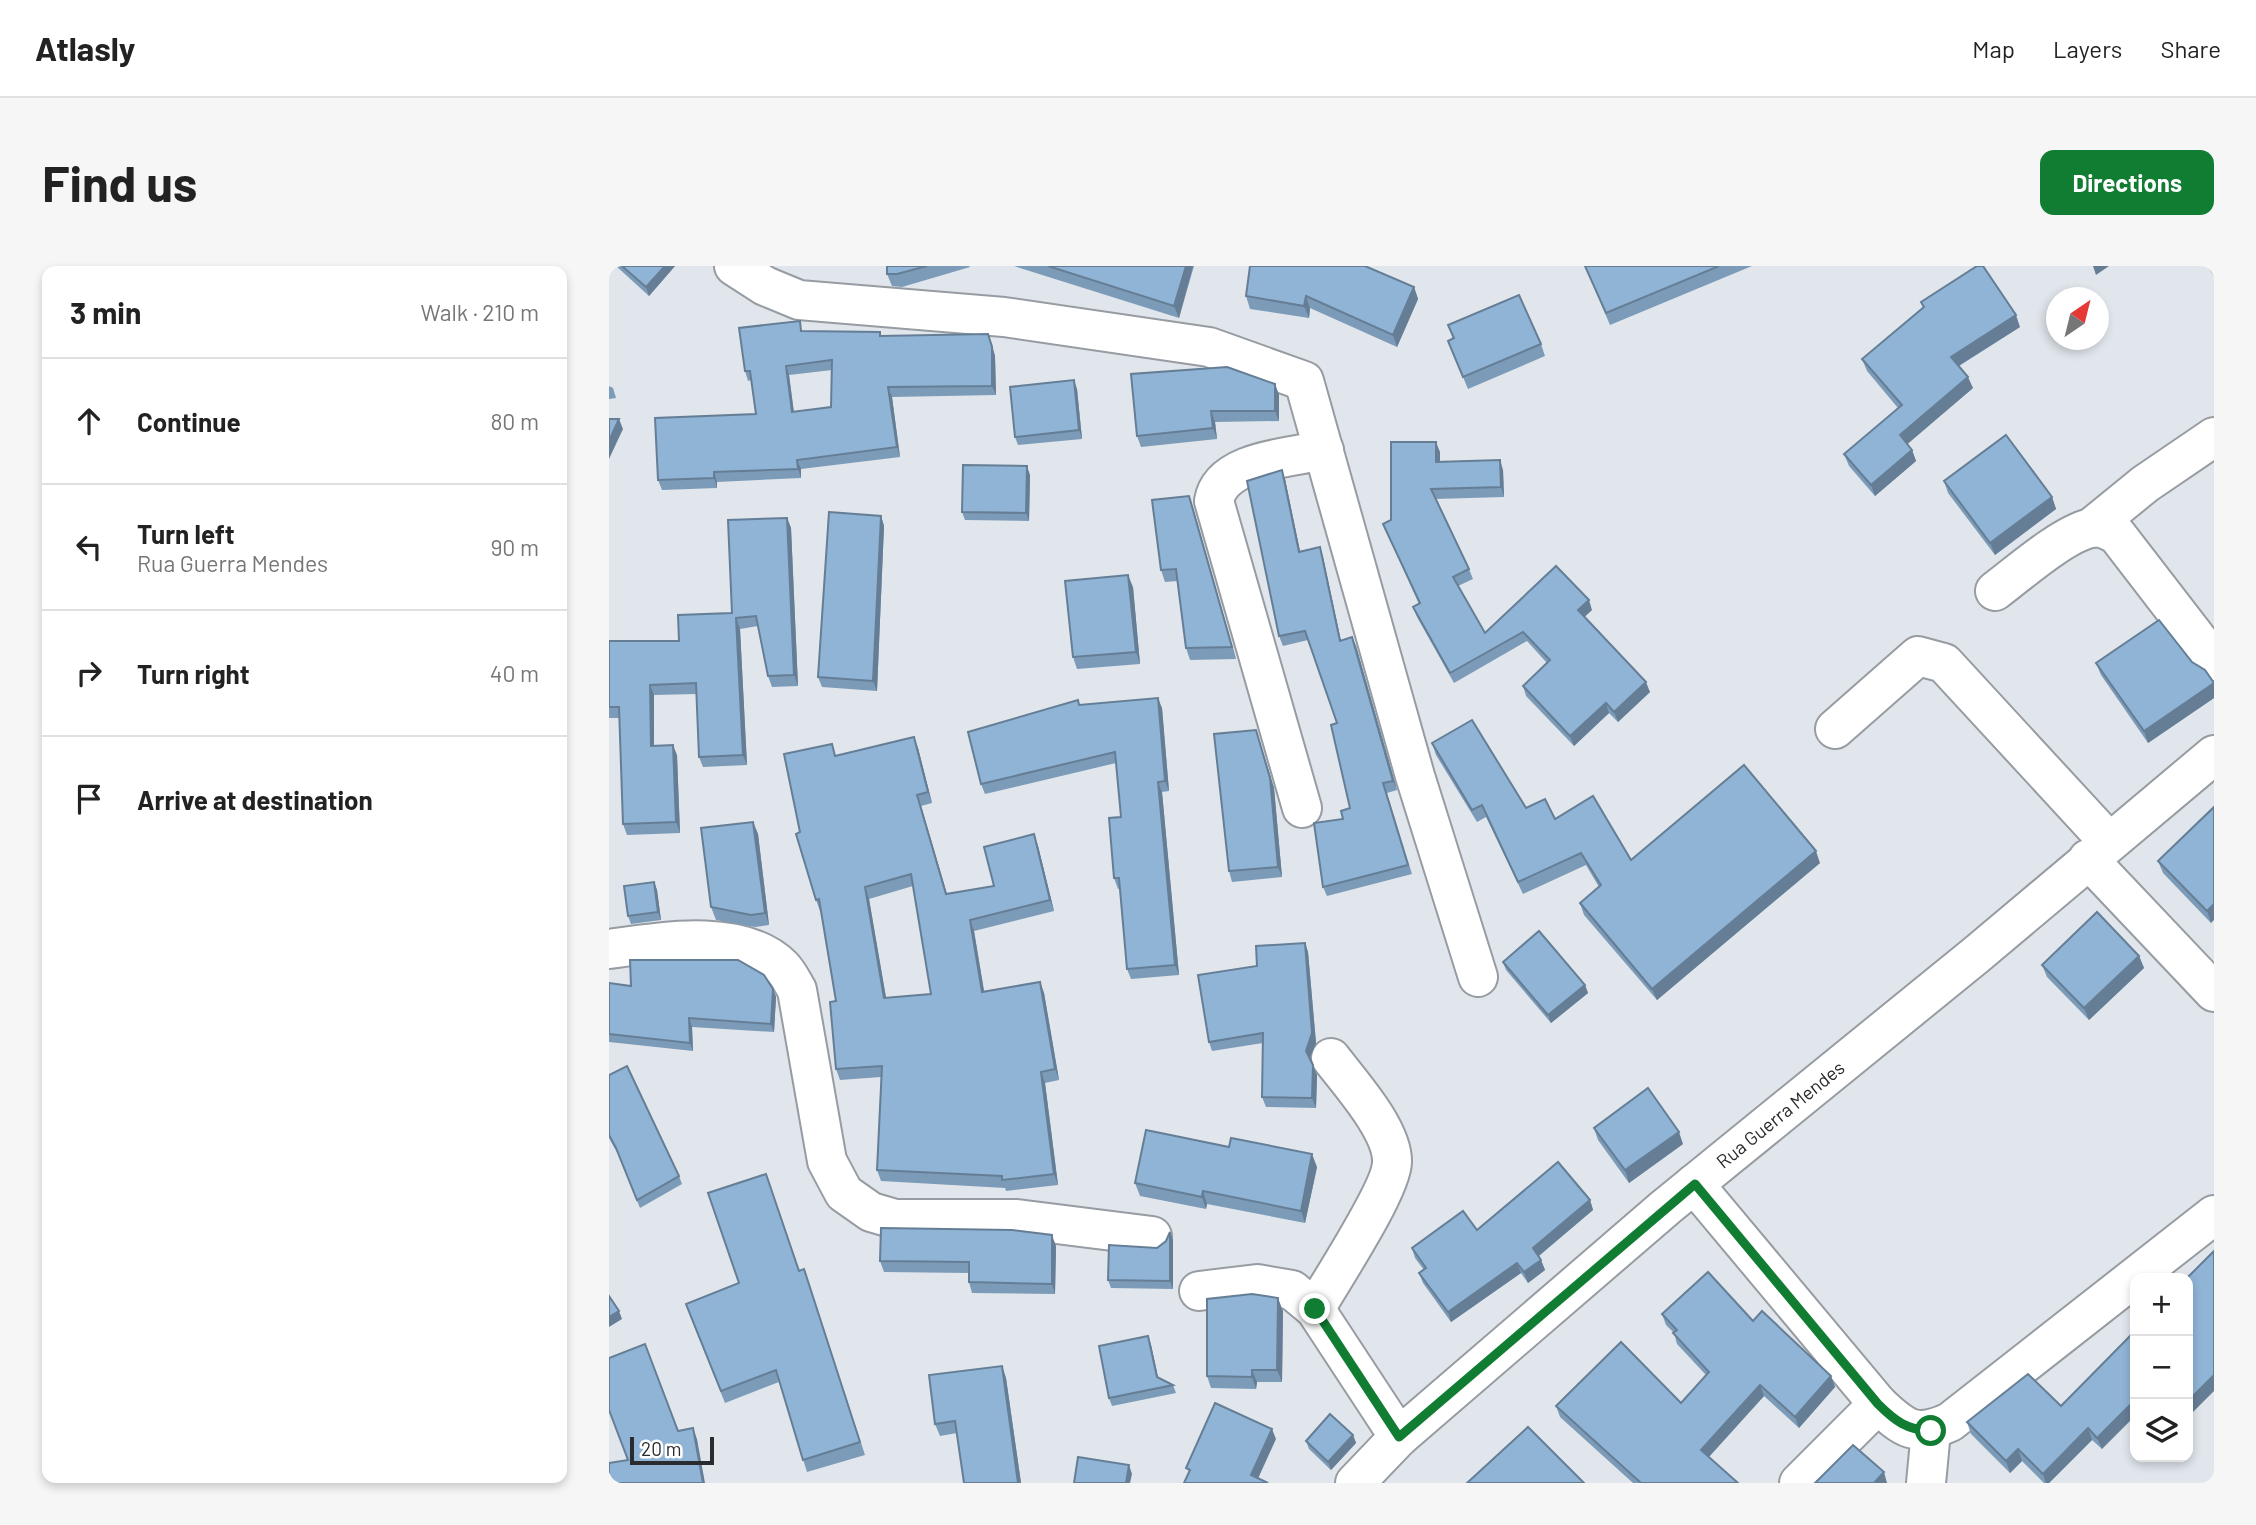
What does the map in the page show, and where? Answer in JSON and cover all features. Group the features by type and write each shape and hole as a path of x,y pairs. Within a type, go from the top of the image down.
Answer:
{"street":[{"path":"734,266 765,286 799,300 1003,317 1209,347 1304,381 1411,763 1478,977"},
{"path":"1995,591 2059,544 2091,528 2144,484 2214,437"},
{"path":"1302,808 1214,501 1216,488 1237,470 1324,450"},
{"path":"2091,528 2117,535 2214,661"},
{"path":"1835,729 1918,656 1944,663 2214,992"},
{"name":"Rua Guerra Mendes","path":"1355,1483 1399,1437 1695,1184 1976,955 2214,755"},
{"path":"609,949 670,940 716,942 763,954 782,967 797,990 827,1161 844,1193 871,1212 895,1219 1017,1219 1152,1236"},
{"path":"1315,1309 1384,1192 1392,1162 1380,1123 1331,1058"},
{"path":"1695,1184 1878,1404 1894,1420 1912,1430 1931,1431 1951,1422 2214,1215"},
{"path":"1199,1291 1257,1284 1292,1290 1315,1309 1399,1437"},
{"path":"1799,1483 1878,1404"},
{"path":"1926,1483 1931,1431"}],"building":[{"path":"622,266 665,266 646,287"},
{"path":"887,266 927,266 887,274"},
{"path":"1048,266 1186,266 1174,306"},
{"path":"1250,266 1365,266 1414,287 1393,335 1306,296 1304,306 1246,296"},
{"path":"1585,266 1719,266 1606,313"},
{"path":"1977,266 1983,266 2016,315 1951,357 1968,377 1900,435 1912,450 1871,485 1844,454 1902,405 1862,359 1924,307 1921,302"},
{"path":"1519,295 1541,344 1463,377 1448,341 1454,338 1448,325"},
{"path":"800,321 801,331 880,332 880,336 988,334 992,347 992,386 888,387 897,447 797,460 798,469 714,472 714,478 658,480 655,418 756,414 750,371 745,371 739,328","holes":["832,360 831,407 792,412 786,366"]},
{"path":"1227,367 1275,384 1275,411 1211,411 1213,428 1137,436 1131,374"},
{"path":"1074,380 1079,430 1015,437 1010,387"},
{"path":"609,419 619,419 609,441"},
{"path":"2006,435 2052,497 1990,543 1944,481"},
{"path":"1391,442 1436,442 1436,462 1500,460 1501,487 1431,489 1469,569 1453,577 1485,633 1556,566 1589,600 1578,610 1646,682 1614,712 1606,703 1570,736 1523,686 1550,660 1523,632 1450,673 1413,607 1420,603 1383,524 1391,520"},
{"path":"963,465 1027,466 1026,513 962,512"},
{"path":"1282,470 1299,552 1320,547 1340,641 1352,637 1393,781 1383,783 1408,865 1323,887 1314,823 1343,819 1341,811 1350,808 1331,725 1337,723 1305,631 1279,636 1247,481"},
{"path":"1189,496 1232,647 1186,648 1176,569 1161,570 1152,500"},
{"path":"829,512 881,516 873,681 818,677"},
{"path":"787,518 794,675 768,676 756,616 736,618 743,755 699,757 696,683 650,685 651,746 673,745 676,822 623,824 619,707 609,707 609,641 679,641 678,615 732,613 728,520"},
{"path":"1128,575 1136,652 1073,657 1065,581"},
{"path":"2159,620 2192,662 2205,670 2214,683 2144,731 2096,663"},
{"path":"1158,698 1165,781 1158,782 1175,965 1127,969 1119,878 1114,878 1109,818 1121,817 1115,752 981,784 968,732 1078,700 1079,705"},
{"path":"1472,720 1526,808 1545,799 1555,819 1593,796 1631,860 1744,765 1816,851 1652,989 1580,903 1601,885 1581,853 1518,882 1482,805 1472,810 1432,743"},
{"path":"1256,730 1270,778 1278,867 1229,871 1214,734"},
{"path":"914,737 928,792 917,795 946,894 994,886 984,847 1034,834 1050,900 970,920 982,992 1040,982 1055,1069 1041,1072 1054,1174 1002,1180 1002,1176 877,1170 882,1066 836,1069 830,1002 836,1001 819,899 816,900 796,834 800,832 784,754 832,744 835,756","holes":["911,874 931,994 884,998 865,887"]},
{"path":"2214,807 2214,904 2207,911 2158,861"},
{"path":"753,822 765,913 751,915 711,907 701,828"},
{"path":"654,882 658,912 628,916 624,886"},
{"path":"2097,912 2139,956 2084,1008 2042,965"},
{"path":"1539,931 1585,985 1548,1015 1503,962"},
{"path":"1305,943 1312,1033 1306,1051 1313,1065 1312,1098 1262,1097 1263,1033 1209,1042 1198,975 1257,966 1256,946"},
{"path":"630,960 738,960 764,975 773,989 771,1024 689,1018 690,1043 609,1034 609,983 631,986"},
{"path":"627,1066 679,1176 637,1200 609,1135 609,1075"},
{"path":"1648,1088 1679,1132 1625,1170 1594,1128"},
{"path":"1146,1130 1229,1147 1231,1138 1312,1154 1301,1211 1203,1191 1202,1197 1135,1183"},
{"path":"1558,1162 1590,1200 1533,1248 1541,1260 1524,1272 1517,1263 1448,1312 1419,1273 1426,1268 1412,1248 1463,1211 1477,1230"},
{"path":"766,1174 799,1271 804,1269 860,1442 803,1460 776,1370 721,1391 686,1304 739,1283 708,1193"},
{"path":"881,1228 1012,1230 1052,1235 1052,1284 969,1282 969,1262 880,1261"},
{"path":"1170,1232 1170,1281 1108,1280 1109,1245 1157,1248 1166,1241"},
{"path":"2214,1251 2214,1375 2193,1396 2193,1273"},
{"path":"1708,1272 1753,1321 1762,1311 1831,1376 1795,1417 1760,1385 1701,1450 1738,1483 1641,1483 1556,1406 1621,1342 1681,1403 1709,1372 1673,1333 1677,1330 1662,1314"},
{"path":"1252,1294 1278,1298 1277,1370 1252,1370 1252,1377 1207,1376 1207,1299"},
{"path":"609,1296 619,1311 609,1317"},
{"path":"1148,1336 1157,1377 1173,1385 1109,1398 1099,1346"},
{"path":"2130,1336 2130,1405 2097,1438 2088,1428 2043,1474 2018,1449 2006,1461 1967,1422 2028,1374 2061,1406"},
{"path":"645,1344 678,1431 693,1428 703,1483 609,1483 609,1463 628,1460 609,1410 609,1358"},
{"path":"1002,1366 1018,1483 964,1483 955,1421 935,1424 929,1375"},
{"path":"1215,1403 1272,1429 1251,1475 1268,1483 1184,1483 1190,1470 1186,1468"},
{"path":"1330,1414 1353,1435 1328,1462 1306,1441"},
{"path":"1528,1427 1584,1483 1467,1483"},
{"path":"1853,1445 1884,1472 1874,1483 1815,1483"},
{"path":"1078,1457 1129,1465 1126,1483 1074,1483"}],"route":[{"path":"1315,1309 1345,1359 1399,1437 1695,1184 1878,1404 1894,1420 1912,1430 1931,1431"}]}
